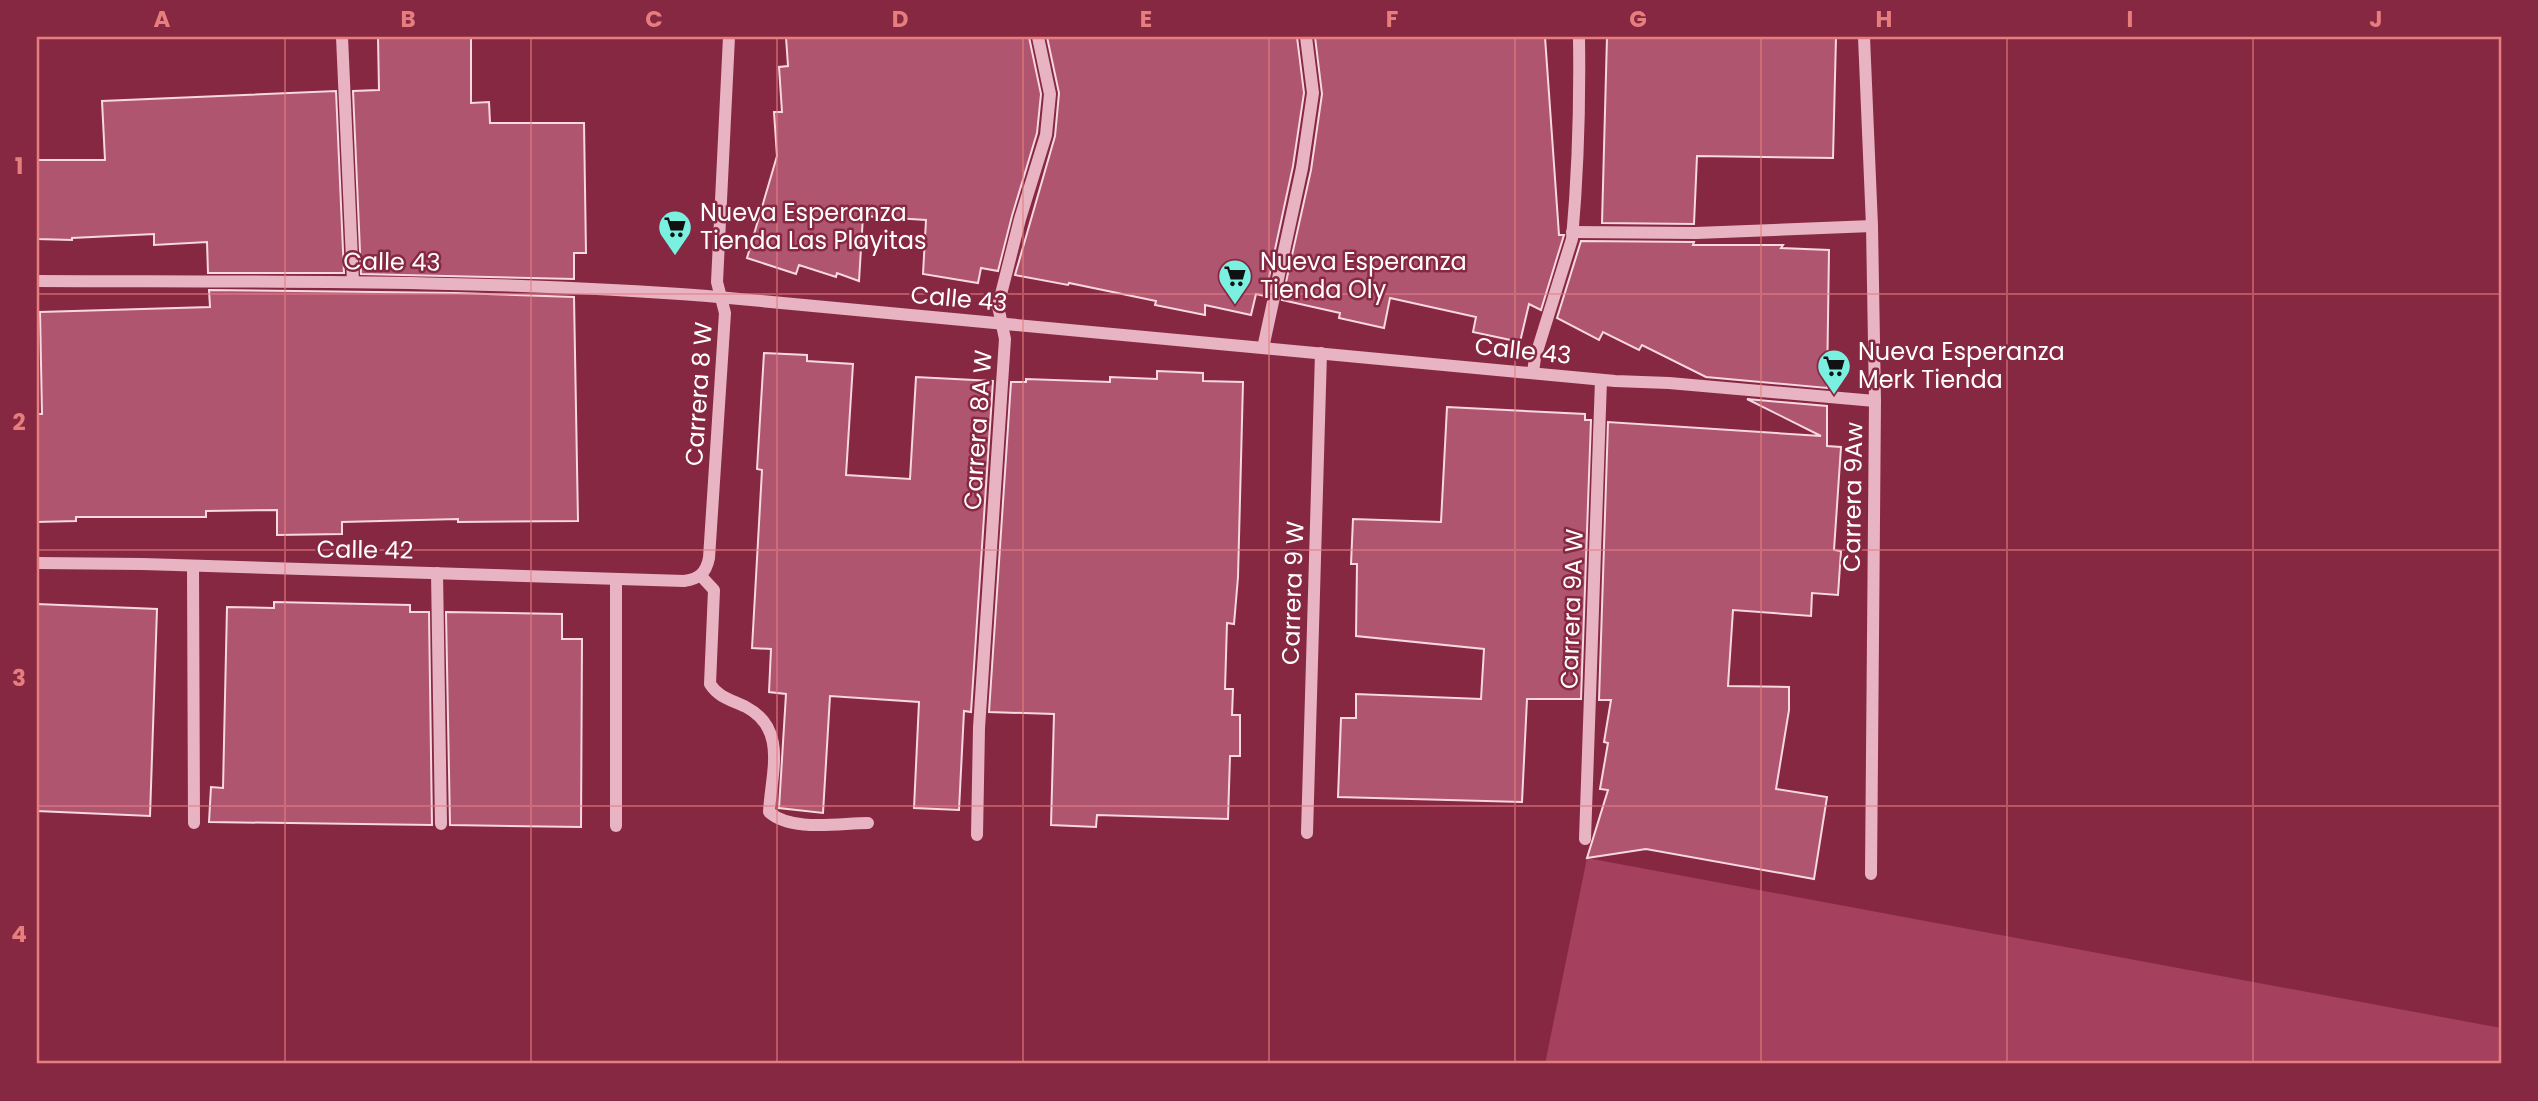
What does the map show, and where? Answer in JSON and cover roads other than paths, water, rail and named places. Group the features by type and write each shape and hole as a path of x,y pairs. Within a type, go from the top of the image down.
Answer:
{"street":[{"path":"342,37 353,282"},
{"name":"Carrera 8 W","path":"697,578 707,568 709,558 725,313 717,282 729,37"},
{"name":"Carrera 8A W","path":"977,835 979,728 1005,339 998,306 1020,219 1046,135 1050,94 1038,37"},
{"path":"1263,348 1302,168 1313,93 1307,37"},
{"path":"1533,373 1535,358 1573,232 1578,148 1579,37"},
{"name":"Carrera 9Aw","path":"1864,37 1872,226 1875,401 1871,874"},
{"path":"1573,232 1696,233 1872,226"},
{"name":"Calle 43","path":"37,281 353,282 574,287 721,298 1601,380 1669,383 1875,401"},
{"name":"Carrera 9 W","path":"1307,834 1321,354"},
{"name":"Carrera 9A W","path":"1585,839 1601,380"},
{"name":"Calle 42","path":"37,564 143,564 617,579 697,578"},
{"path":"192,566 194,824"},
{"path":"437,573 441,824"},
{"path":"697,578 714,590 710,684 716,694 754,711 767,723 774,740 775,759 769,812 779,821 796,824 868,823"},
{"path":"616,826 617,579"}],"place":[{"name":"Nueva Esperanza Tienda Las Playitas","path":"675,257"},
{"name":"Nueva Esperanza Tienda Oly","path":"1235,306"},
{"name":"Nueva Esperanza Merk Tienda","path":"1834,396"}]}
